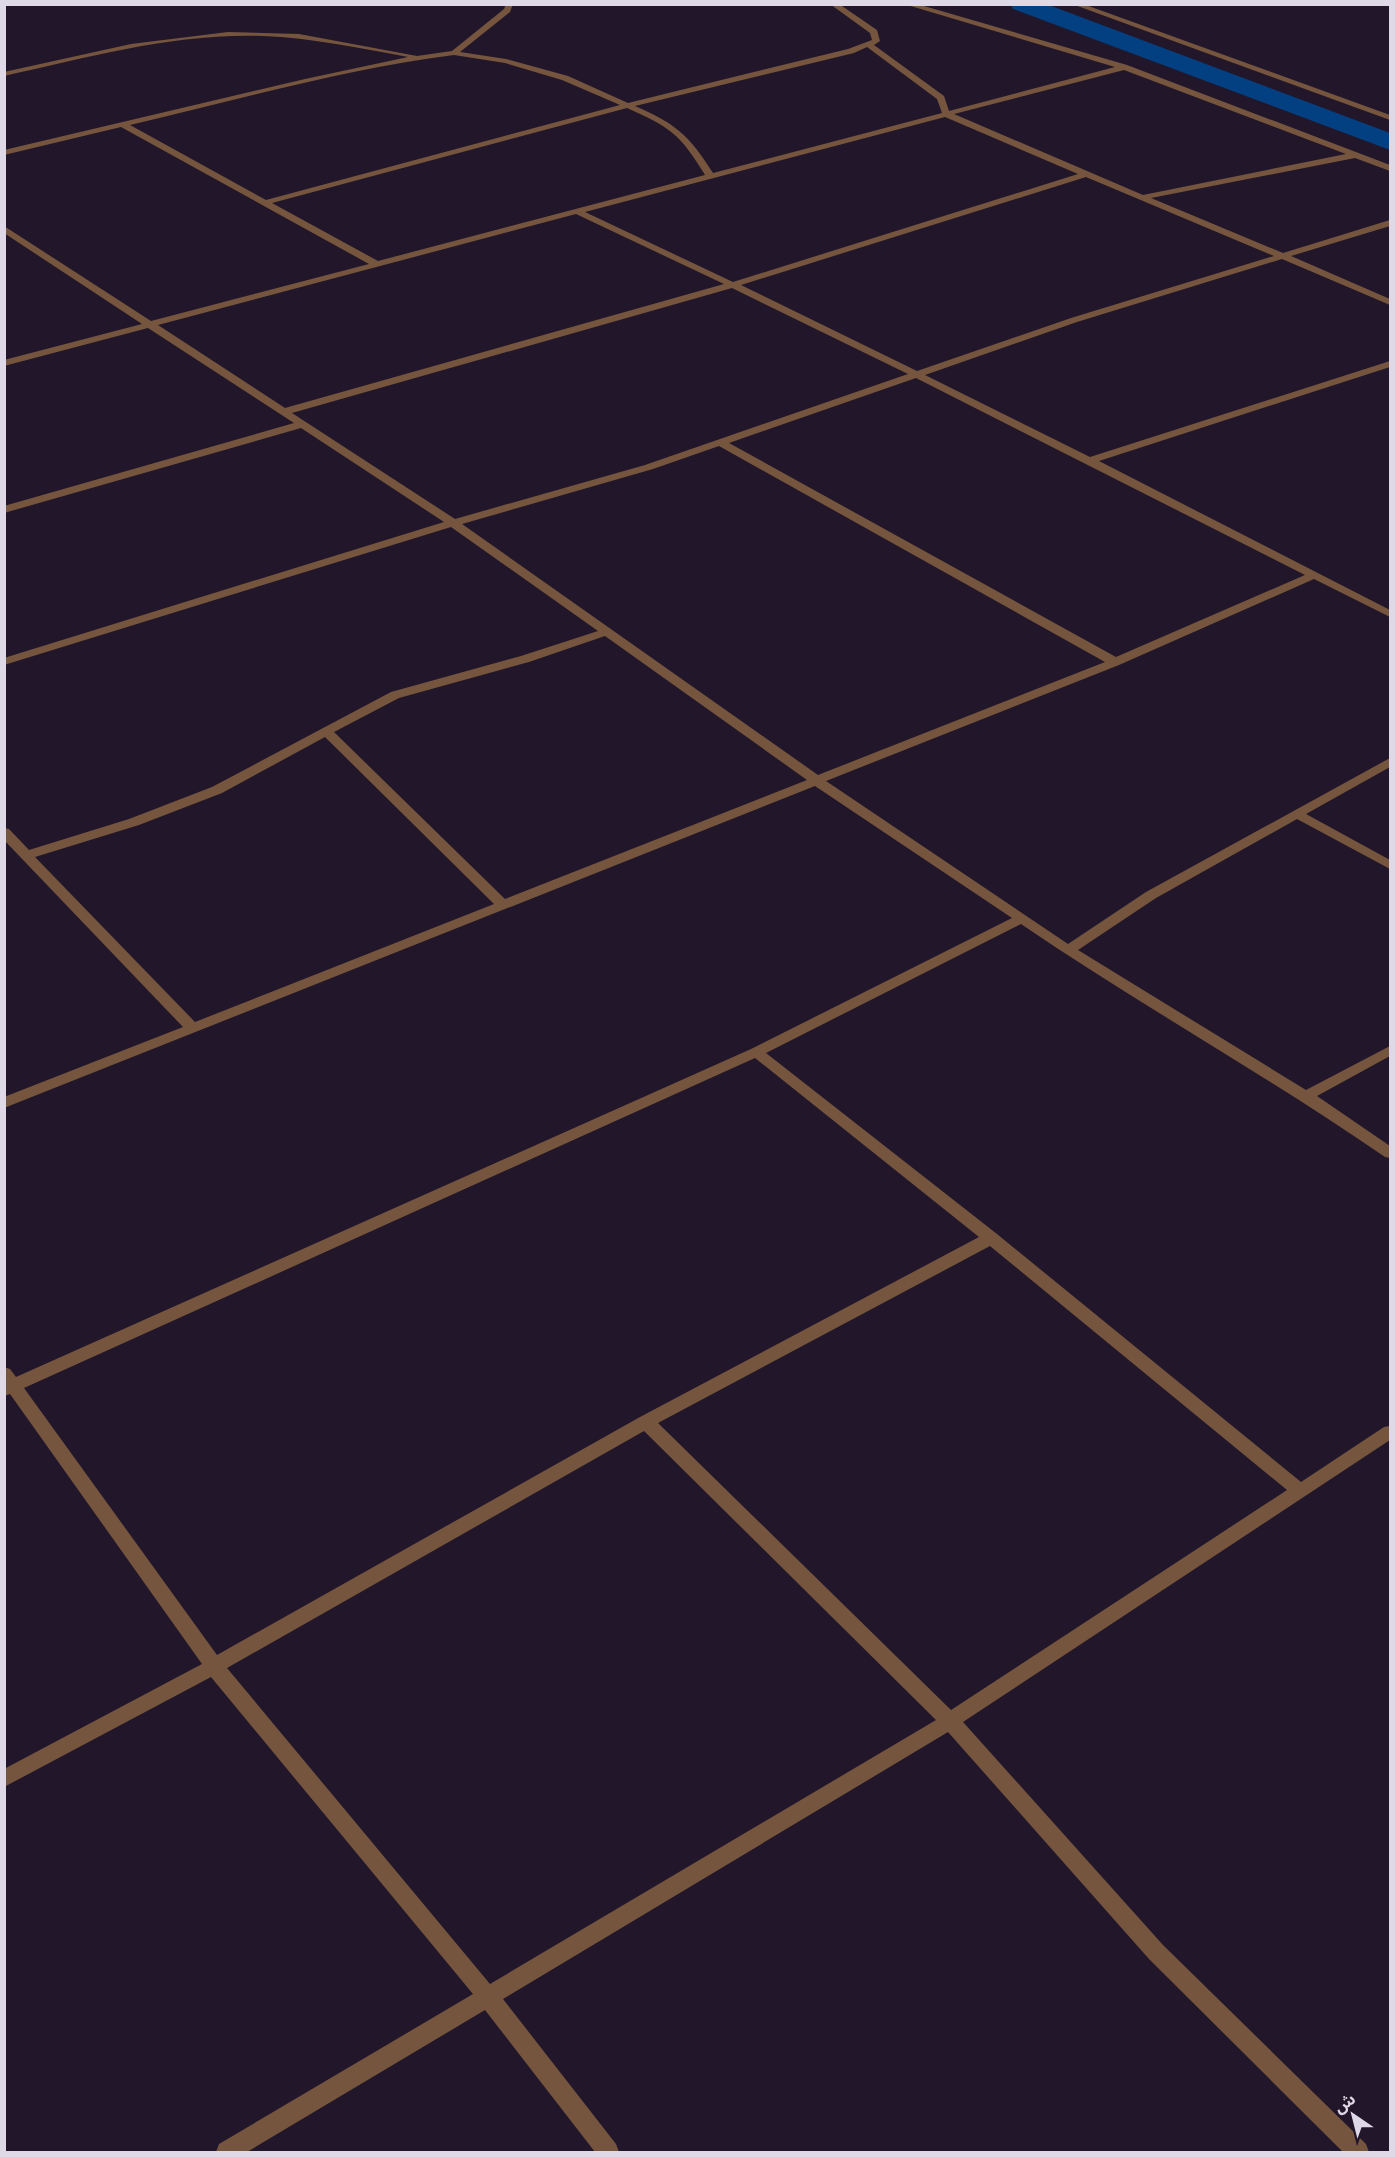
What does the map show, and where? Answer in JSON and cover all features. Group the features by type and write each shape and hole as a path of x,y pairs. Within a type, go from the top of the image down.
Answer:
{"street":[{"path":"454,53 507,10 510,4"},
{"path":"264,203 629,105 869,45 876,40 874,32 833,4"},
{"path":"901,4 1124,67 1390,168"},
{"path":"1076,4 1278,80 1390,118"},
{"path":"4,74 130,46 218,34 302,36 422,57"},
{"path":"869,45 941,98 946,114 1084,175 1390,302"},
{"path":"4,153 304,81 422,57 454,53 506,61 565,78 665,122 691,145 710,176"},
{"path":"4,363 1124,67"},
{"path":"123,125 376,264"},
{"path":"1140,198 1356,155"},
{"path":"284,412 735,284 1084,175"},
{"path":"576,211 735,284 915,373 1390,614"},
{"path":"4,662 453,523 560,494 721,443 915,373 1074,320 1390,223"},
{"path":"4,229 453,523 817,781 1068,950 1306,1096 1390,1153"},
{"path":"1089,461 1390,364"},
{"path":"4,510 303,424"},
{"path":"721,443 1115,662"},
{"path":"4,1103 1115,662 1314,575"},
{"path":"27,855 134,822 217,790 395,695 525,659 607,632"},
{"path":"326,731 502,904"},
{"path":"1068,950 1151,895 1390,762"},
{"path":"1297,814 1390,865"},
{"path":"4,832 192,1027"},
{"path":"608,2152 489,1998 213,1666 8,1383 756,1052 1023,918"},
{"path":"1306,1096 1390,1050"},
{"path":"756,1052 992,1238 1299,1490"},
{"path":"4,1779 213,1666 646,1422 992,1238"},
{"path":"646,1422 950,1721 1156,1952 1358,2152"},
{"path":"227,2152 489,1998 950,1721 1390,1432"}],"waterway":[{"path":"1022,4 1390,142"}]}
